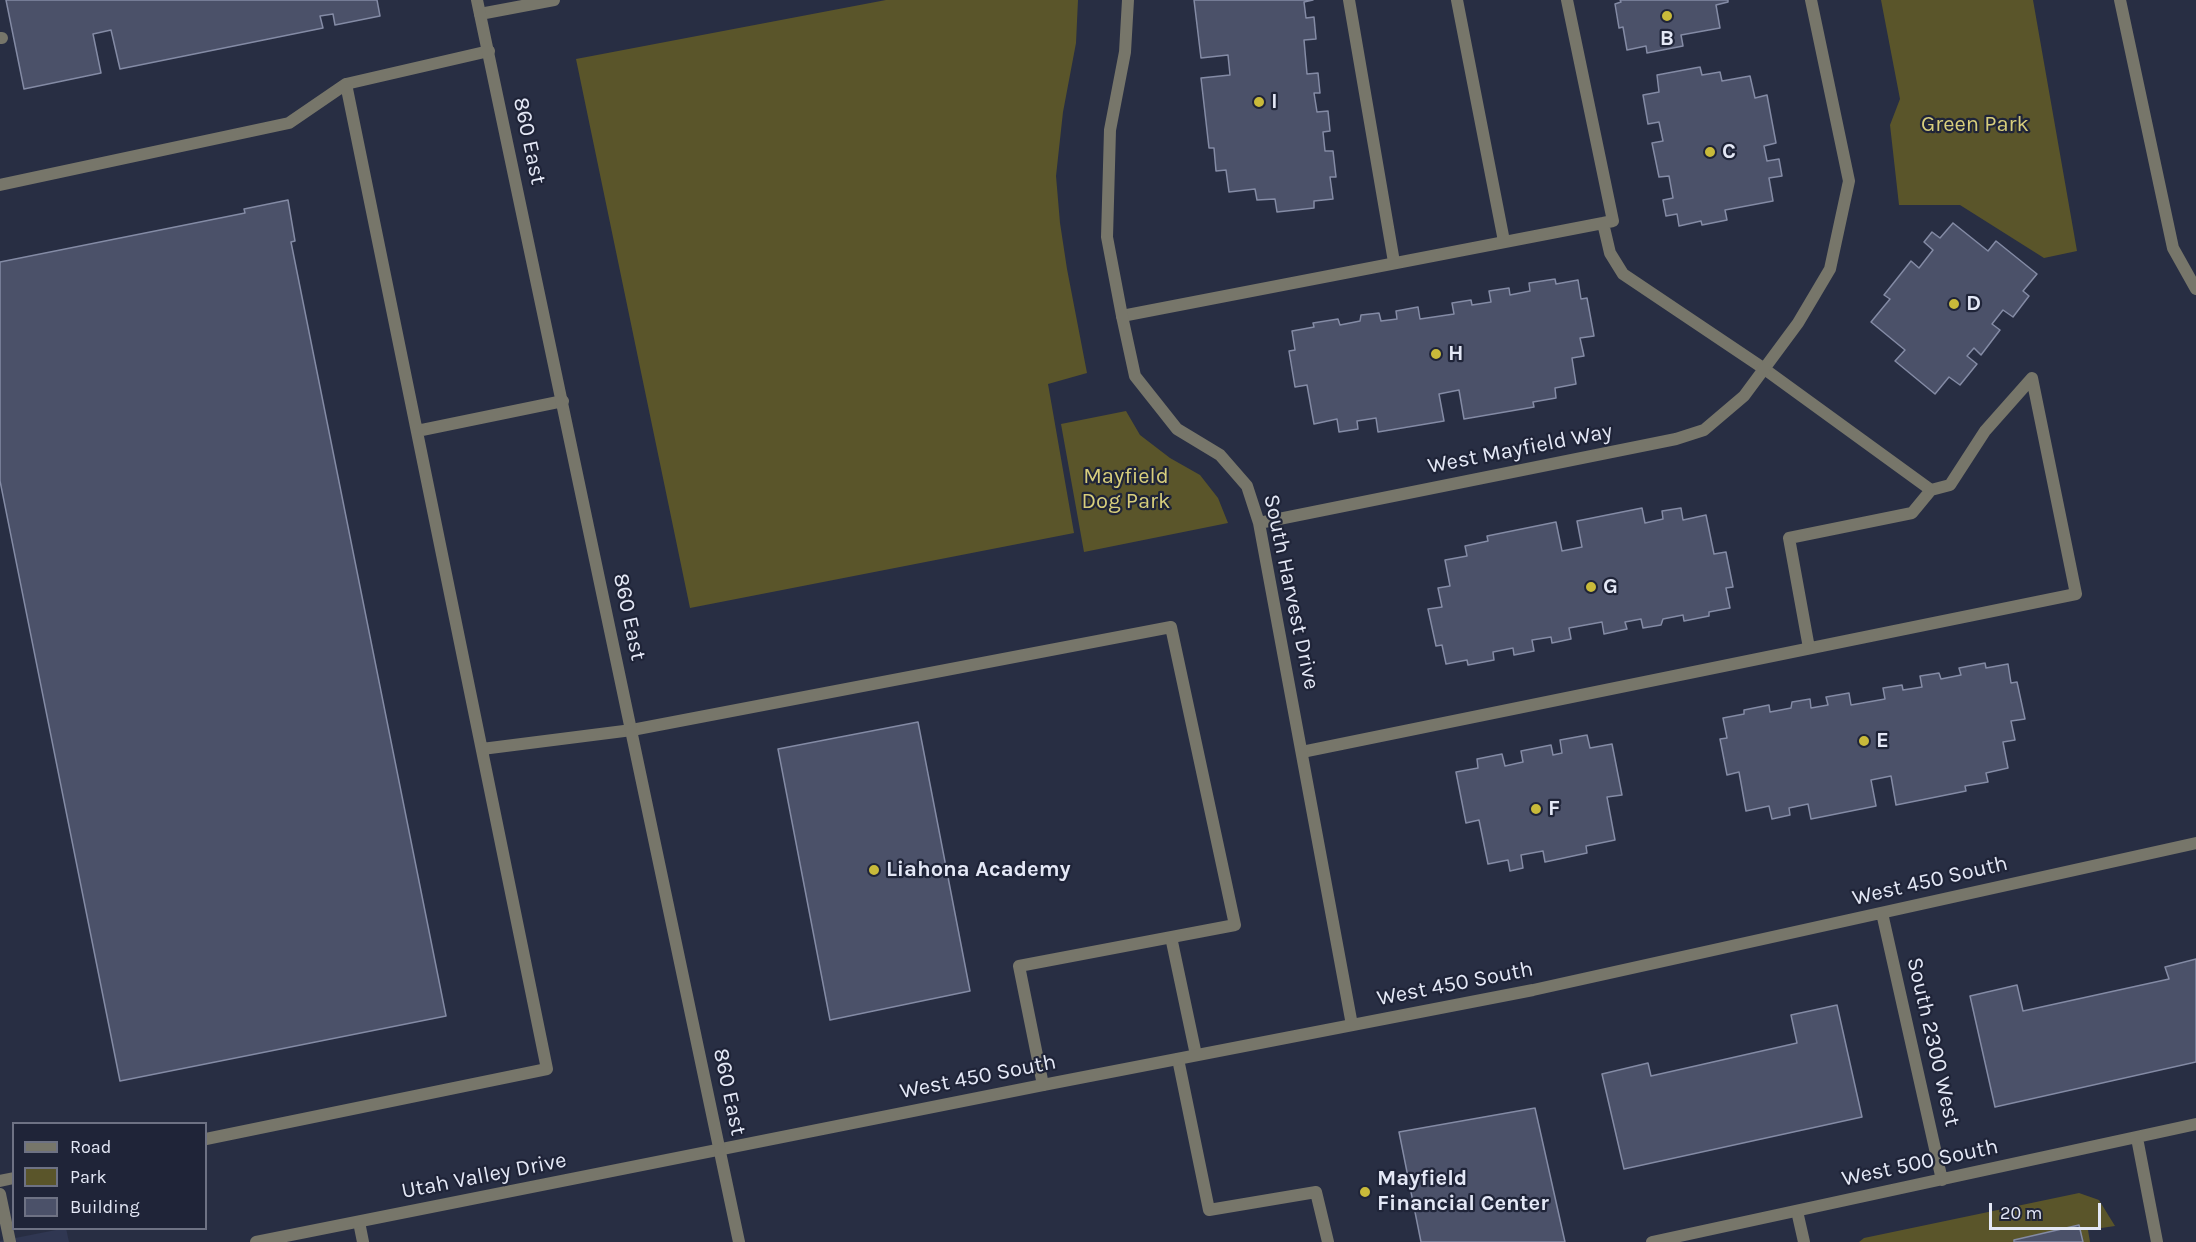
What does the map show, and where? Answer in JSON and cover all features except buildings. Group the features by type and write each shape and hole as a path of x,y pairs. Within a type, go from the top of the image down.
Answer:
{"street":[{"name":"860 East","path":"477,0 740,1242"},
{"path":"480,14 554,0"},
{"name":"South Harvest Drive","path":"1128,0 1125,52 1110,130 1107,237 1135,376 1177,429 1220,455 1247,486 1260,524 1352,1025"},
{"path":"1349,0 1394,262"},
{"path":"1457,0 1504,241"},
{"path":"1122,316 1613,221 1567,0"},
{"name":"West Mayfield Way","path":"1260,524 1676,439 1704,430 1744,396 1798,323 1830,269 1848,181 1811,0"},
{"path":"2120,0 2173,248 2196,289"},
{"path":"0,185 290,123 346,84 489,51"},
{"path":"207,1139 547,1070 346,84"},
{"path":"1603,223 1610,253 1623,274 1763,368 1931,490"},
{"path":"1302,752 2076,594 2032,378 1985,431 1950,485 1931,490 1912,513 1788,538 1809,648"},
{"path":"417,431 563,401"},
{"path":"482,749 632,730 1171,627 1236,926 1019,966 1043,1085"},
{"name":"West 450 South","path":"719,1150 1533,990 2196,843"},
{"name":"South 2300 West","path":"1882,913 1942,1180"},
{"path":"1171,937 1197,1055"},
{"path":"1178,1059 1209,1210 1317,1192 1328,1242"},
{"name":"West 500 South","path":"1652,1242 2196,1124"},
{"path":"2137,1138 2157,1242"},
{"name":"Utah Valley Drive","path":"256,1242 719,1150"},
{"path":"0,1194 10,1242"},
{"path":"1797,1210 1804,1242"},
{"path":"359,1222 363,1242"}],"shaded area":[{"path":"66,1230 69,1242 0,1242"}],"green space":[{"path":"886,0 1078,0 1076,43 1063,112 1056,176 1067,269 1087,373 1048,384 1074,533 690,608 576,59"},
{"name":"Green Park","path":"1881,0 2033,0 2077,251 2044,258 1960,205 1899,205 1890,125 1900,99"},
{"name":"Mayfield Dog Park","path":"1126,411 1140,435 1170,458 1200,475 1218,498 1228,523 1084,552 1061,424"},
{"path":"2079,1193 2099,1200 2115,1226 2088,1230 2090,1242 1859,1242 1864,1238"}],"place":[{"name":"B","path":"1667,16"},
{"name":"I","path":"1259,102"},
{"name":"C","path":"1710,152"},
{"name":"D","path":"1954,304"},
{"name":"H","path":"1436,354"},
{"name":"G","path":"1591,587"},
{"name":"E","path":"1864,741"},
{"name":"F","path":"1536,809"},
{"name":"Liahona Academy","path":"874,870"},
{"name":"Mayfield Financial Center","path":"1365,1192"}]}
